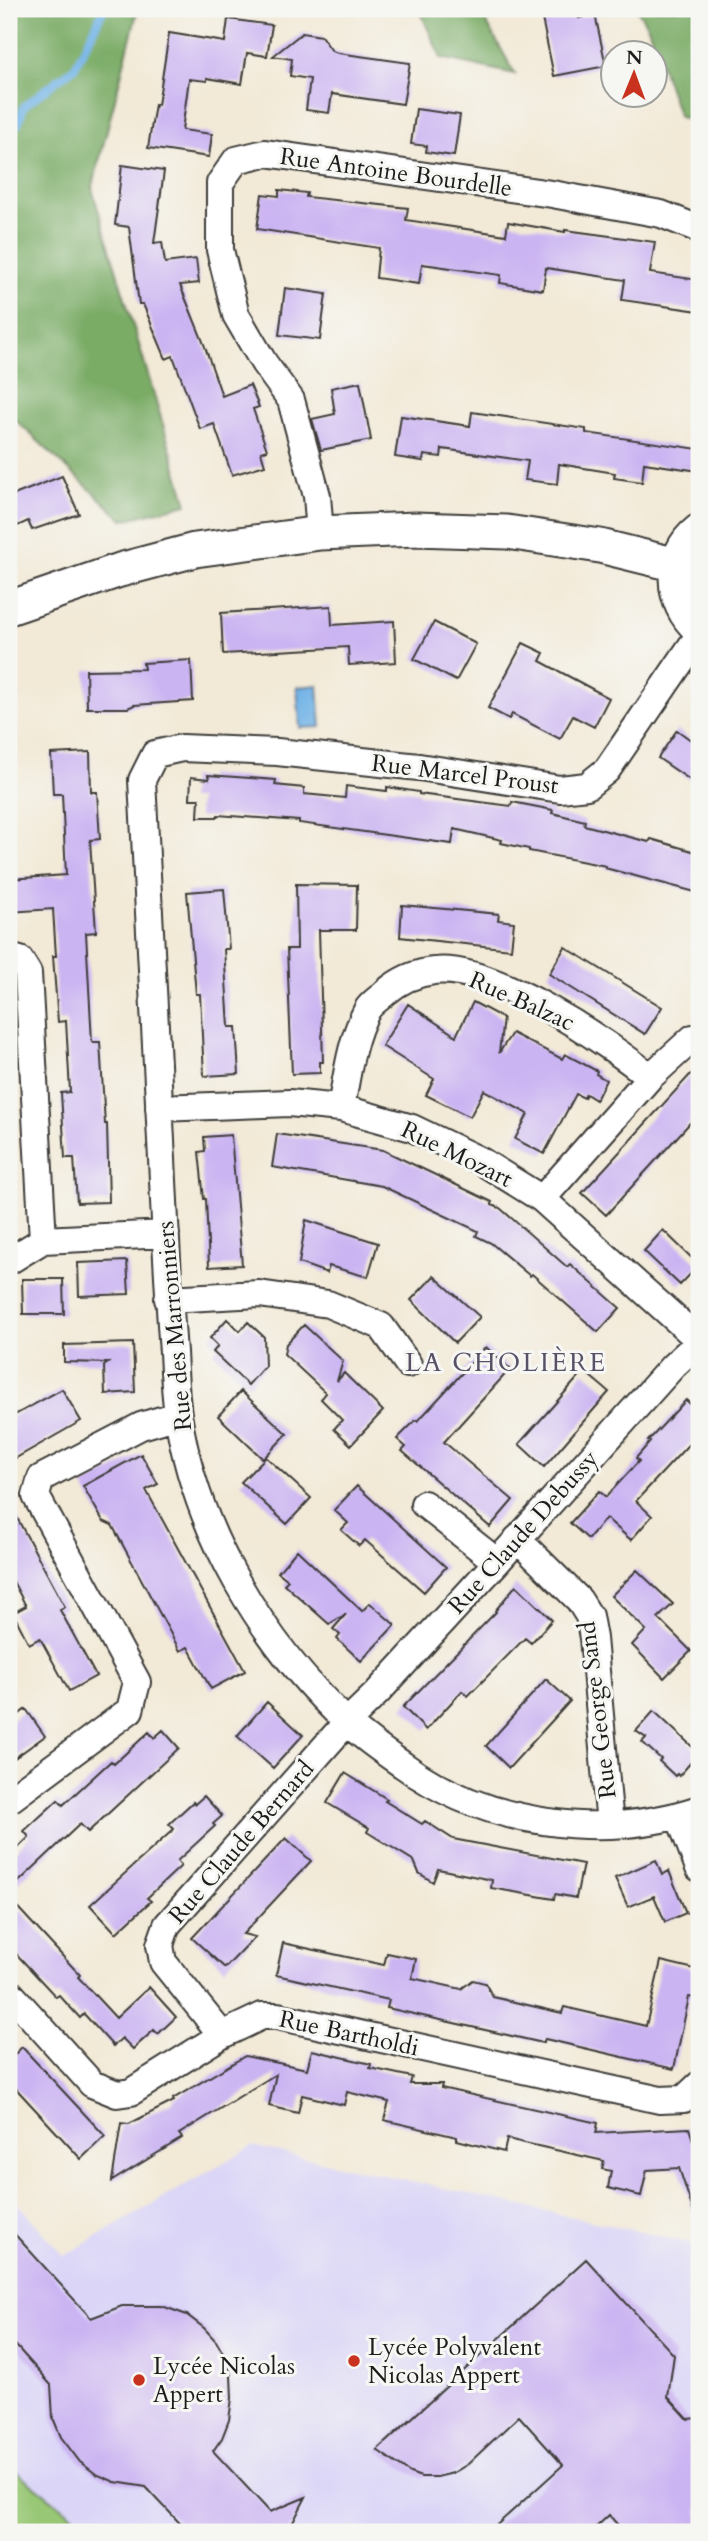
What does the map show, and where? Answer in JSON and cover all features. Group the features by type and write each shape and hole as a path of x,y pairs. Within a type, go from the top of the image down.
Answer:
{"street":[{"name":"Rue Antoine Bourdelle","path":"320,533 317,496 291,400 264,363 236,315 220,250 220,183 236,160 265,153 552,194 661,214 699,229"},
{"path":"9,607 120,570 195,550 320,533 416,529 507,532 600,546 677,565"},
{"path":"699,531 684,549 677,565 676,582 678,598 699,628"},
{"name":"Rue Marcel Proust","path":"155,754 182,748 277,752 419,767 560,789 587,786 607,770 699,635"},
{"name":"Rue des Marronniers","path":"155,754 142,780 168,1299 178,1415 190,1470 214,1537 250,1604 296,1668 347,1722 424,1781 474,1803 549,1824 610,1825 689,1812"},
{"path":"9,957 20,960 28,973 43,1240"},
{"name":"Rue Balzac","path":"341,1108 352,1046 368,1008 400,980 435,970 474,975 523,996 578,1024 650,1077"},
{"path":"542,1199 650,1077 693,1038"},
{"name":"Rue Mozart","path":"159,1108 289,1103 341,1108 412,1128 481,1161 542,1199 699,1341"},
{"path":"9,1261 43,1240 166,1234"},
{"path":"168,1299 259,1294 328,1304 381,1325 408,1364"},
{"name":"Rue Claude Debussy","path":"347,1722 377,1693 673,1366 699,1341"},
{"path":"9,1800 130,1710 137,1682 36,1496 41,1478 141,1426 178,1415"},
{"path":"424,1504 497,1563"},
{"name":"Rue George Sand","path":"517,1539 579,1600 589,1616 610,1825"},
{"name":"Rue Claude Bernard","path":"222,2035 163,1962 160,1945 167,1925 347,1722"},
{"path":"689,1812 699,1868"},
{"name":"Rue Bartholdi","path":"9,1992 92,2084 117,2094 131,2092 222,2035 262,2016 277,2016 660,2100 684,2099 699,2085"}],"shaded area":[{"name":"Lycée Polyvalent Nicolas Appert","path":"252,2146 699,2245 699,2532 94,2532 9,2466 9,2194 64,2256"}],"green space":[{"path":"9,9 138,9 92,189 187,504 123,520 9,414"},
{"path":"419,9 479,9 515,74 441,58"},
{"path":"637,9 699,9 699,120 679,117 670,91 670,38 652,38"},
{"path":"9,2466 94,2532 9,2532"}],"water":[{"path":"318,685 321,727 300,728 297,687"}],"building":[{"path":"540,9 577,9 579,18 595,14 600,38 600,67 554,76"},
{"path":"228,19 272,25 267,56 247,53 242,84 207,78 207,81 189,79 182,130 212,134 209,157 148,148 155,104 158,105 169,33 225,42"},
{"path":"302,33 321,36 332,51 338,53 410,63 403,104 332,94 329,113 306,110 310,79 290,76 292,59 273,56"},
{"path":"416,109 460,115 454,156 426,152 427,146 411,144"},
{"path":"122,165 164,171 154,243 162,242 165,263 196,259 199,283 180,285 222,396 250,385 259,407 253,409 267,450 261,452 265,465 232,475 214,424 200,429 173,356 166,359 143,304 139,304 129,227 115,225"},
{"path":"279,190 307,193 306,197 408,208 406,220 506,235 508,222 565,232 655,242 650,273 699,280 699,311 622,300 625,280 546,268 543,290 500,283 501,275 422,264 419,284 376,278 379,248 257,229 262,194 279,196"},
{"path":"285,288 326,294 320,340 279,335"},
{"path":"360,382 371,440 321,450 312,419 335,414 331,388"},
{"path":"472,412 586,429 586,433 699,449 699,471 644,463 642,482 614,478 615,473 559,464 557,484 525,480 528,461 442,449 441,457 424,455 423,461 395,457 401,416 470,426"},
{"path":"62,476 79,514 32,530 28,521 9,530 9,497"},
{"path":"331,606 332,625 394,621 396,662 349,665 348,647 223,654 221,613"},
{"path":"434,622 476,644 456,681 414,659"},
{"path":"523,643 544,653 540,661 609,698 594,727 573,716 560,739 512,714 509,719 488,708"},
{"path":"191,660 193,701 134,705 128,708 87,708 86,670 144,669 143,663"},
{"path":"677,730 699,746 699,786 658,758"},
{"path":"90,752 91,792 97,792 100,839 90,840 96,932 86,933 92,1042 100,1042 107,1124 109,1202 77,1203 74,1158 65,1158 61,1093 70,1092 66,1021 58,1022 53,909 9,912 9,879 66,875 62,794 53,794 51,754"},
{"path":"208,775 276,780 275,785 304,788 304,794 345,798 346,786 387,791 387,787 419,794 511,806 512,802 553,810 552,813 585,821 584,825 649,842 651,839 699,853 699,893 605,868 606,866 529,851 501,843 502,840 454,829 452,844 299,821 218,815 198,817 199,799 190,799 191,777 209,779"},
{"path":"296,884 357,885 356,930 319,930 323,1062 320,1062 320,1073 292,1074 287,949 297,949"},
{"path":"224,889 229,949 224,949 229,1027 236,1027 239,1074 204,1076 200,994 196,994 187,892"},
{"path":"402,905 499,914 498,920 514,922 511,949 400,937"},
{"path":"565,947 662,1007 645,1034 549,974"},
{"path":"473,1002 503,1018 499,1053 512,1033 562,1059 565,1054 597,1071 596,1074 606,1080 596,1100 586,1094 584,1098 576,1094 544,1154 515,1139 528,1114 484,1090 470,1117 426,1095 434,1079 382,1046 408,1004 456,1036"},
{"path":"699,1065 699,1113 606,1215 582,1193"},
{"path":"277,1134 383,1150 492,1202 492,1205 500,1208 567,1267 570,1264 620,1308 598,1332 532,1274 530,1276 491,1243 476,1236 478,1231 382,1186 272,1167"},
{"path":"231,1135 242,1265 209,1267 206,1199 199,1152 205,1151 204,1137"},
{"path":"306,1220 378,1243 368,1277 329,1266 327,1273 299,1263"},
{"path":"663,1230 699,1265 680,1285 644,1251"},
{"path":"127,1261 129,1294 79,1296 78,1263"},
{"path":"434,1276 480,1317 455,1343 411,1300"},
{"path":"22,1279 63,1279 64,1314 23,1314"},
{"path":"227,1319 240,1331 248,1322 264,1337 265,1366 248,1385 213,1352 218,1346 210,1338"},
{"path":"304,1325 343,1361 337,1381 344,1373 383,1411 351,1445 334,1429 342,1420 321,1399 326,1393 284,1354 286,1344"},
{"path":"133,1343 135,1392 105,1394 104,1366 108,1363 64,1362 64,1345"},
{"path":"486,1347 510,1369 444,1442 513,1500 490,1527 402,1451 406,1447 397,1439 418,1421"},
{"path":"584,1371 609,1392 544,1467 519,1444"},
{"path":"62,1389 81,1421 9,1462 9,1418"},
{"path":"241,1391 287,1434 263,1459 218,1416"},
{"path":"686,1400 699,1412 699,1433 636,1501 652,1516 631,1540 606,1518 588,1539 570,1523 599,1491 606,1497 639,1461 636,1458 650,1442 648,1441"},
{"path":"141,1454 158,1484 146,1490 245,1671 211,1689 188,1647 180,1651 112,1525 103,1521 83,1486"},
{"path":"266,1457 311,1498 287,1524 241,1482"},
{"path":"357,1486 446,1567 424,1592 365,1540 359,1546 341,1530 348,1523 334,1510"},
{"path":"9,1503 65,1607 60,1610 96,1676 69,1691 40,1638 29,1644 13,1613 26,1606 9,1574"},
{"path":"297,1550 362,1611 370,1603 395,1625 361,1661 337,1639 340,1635 333,1629 346,1614 329,1624 284,1584 288,1580 278,1572"},
{"path":"637,1570 673,1604 658,1618 691,1651 664,1678 632,1645 646,1630 611,1596"},
{"path":"516,1585 552,1620 531,1643 525,1638 468,1696 462,1691 426,1730 403,1707 496,1612"},
{"path":"546,1679 570,1701 509,1768 486,1746"},
{"path":"267,1702 303,1735 273,1768 237,1736"},
{"path":"26,1709 45,1736 9,1762 9,1722"},
{"path":"654,1711 699,1753 679,1776 675,1776 659,1761 661,1759 642,1742 646,1738 636,1731"},
{"path":"163,1730 179,1748 88,1832 80,1824 9,1891 9,1857 29,1837 24,1831 58,1800 63,1805 111,1761 114,1764 149,1732 154,1738"},
{"path":"345,1773 422,1824 425,1821 453,1839 583,1864 576,1898 555,1894 554,1899 491,1888 492,1880 438,1869 433,1882 419,1873 414,1861 367,1832 369,1828 327,1803"},
{"path":"204,1796 222,1816 213,1824 215,1826 177,1861 181,1866 147,1898 151,1901 116,1933 90,1905 174,1829 169,1824 193,1802 195,1804"},
{"path":"286,1838 311,1861 243,1934 255,1937 225,1968 192,1938"},
{"path":"656,1860 662,1875 669,1871 686,1913 665,1922 654,1896 628,1907 615,1878"},
{"path":"9,1898 116,2018 149,1987 176,2017 158,2034 154,2030 133,2049 122,2038 113,2046 84,2014 80,2018 59,1995 56,1997 9,1946"},
{"path":"283,1943 384,1965 387,1953 416,1959 412,1978 461,1989 473,1980 485,1983 493,1997 562,2013 564,2007 646,2026 661,1961 699,1970 699,1982 696,1998 689,1997 674,2069 545,2039 543,2043 387,2008 389,2000 276,1975"},
{"path":"22,2047 105,2136 81,2159 9,2081 9,2060"},
{"path":"312,2050 371,2064 370,2068 412,2077 410,2084 442,2084 441,2088 598,2123 596,2133 689,2128 699,2159 699,2215 695,2216 679,2168 647,2170 641,2196 608,2188 611,2171 602,2169 604,2161 507,2139 504,2152 457,2140 457,2137 384,2120 389,2102 347,2092 344,2105 302,2095 298,2113 269,2106 276,2074 179,2134 182,2138 112,2181 121,2123 129,2124 174,2101 173,2099 245,2056 307,2069"},
{"name":"Lycée Nicolas Appert","path":"9,2228 91,2318 122,2306 162,2306 187,2315 216,2341 226,2358 231,2376 232,2398 229,2420 213,2451 270,2512 306,2497 288,2532 188,2532 146,2487 115,2482 96,2474 80,2462 61,2437 53,2418 51,2385 9,2338"},
{"path":"586,2259 674,2355 668,2397 688,2419 699,2418 699,2532 624,2532 609,2515 591,2532 489,2532 563,2465 519,2416 468,2464 453,2473 437,2477 421,2477 410,2473 377,2450"}],"waterway":[{"path":"9,129 18,124 24,106 75,67 104,9"}],"place":[{"name":"Lycée Polyvalent Nicolas Appert","path":"354,2361"},
{"name":"Lycée Nicolas Appert","path":"139,2380"}],"district":[{"name":"LA CHOLIÈRE","path":"506,1362"}]}
